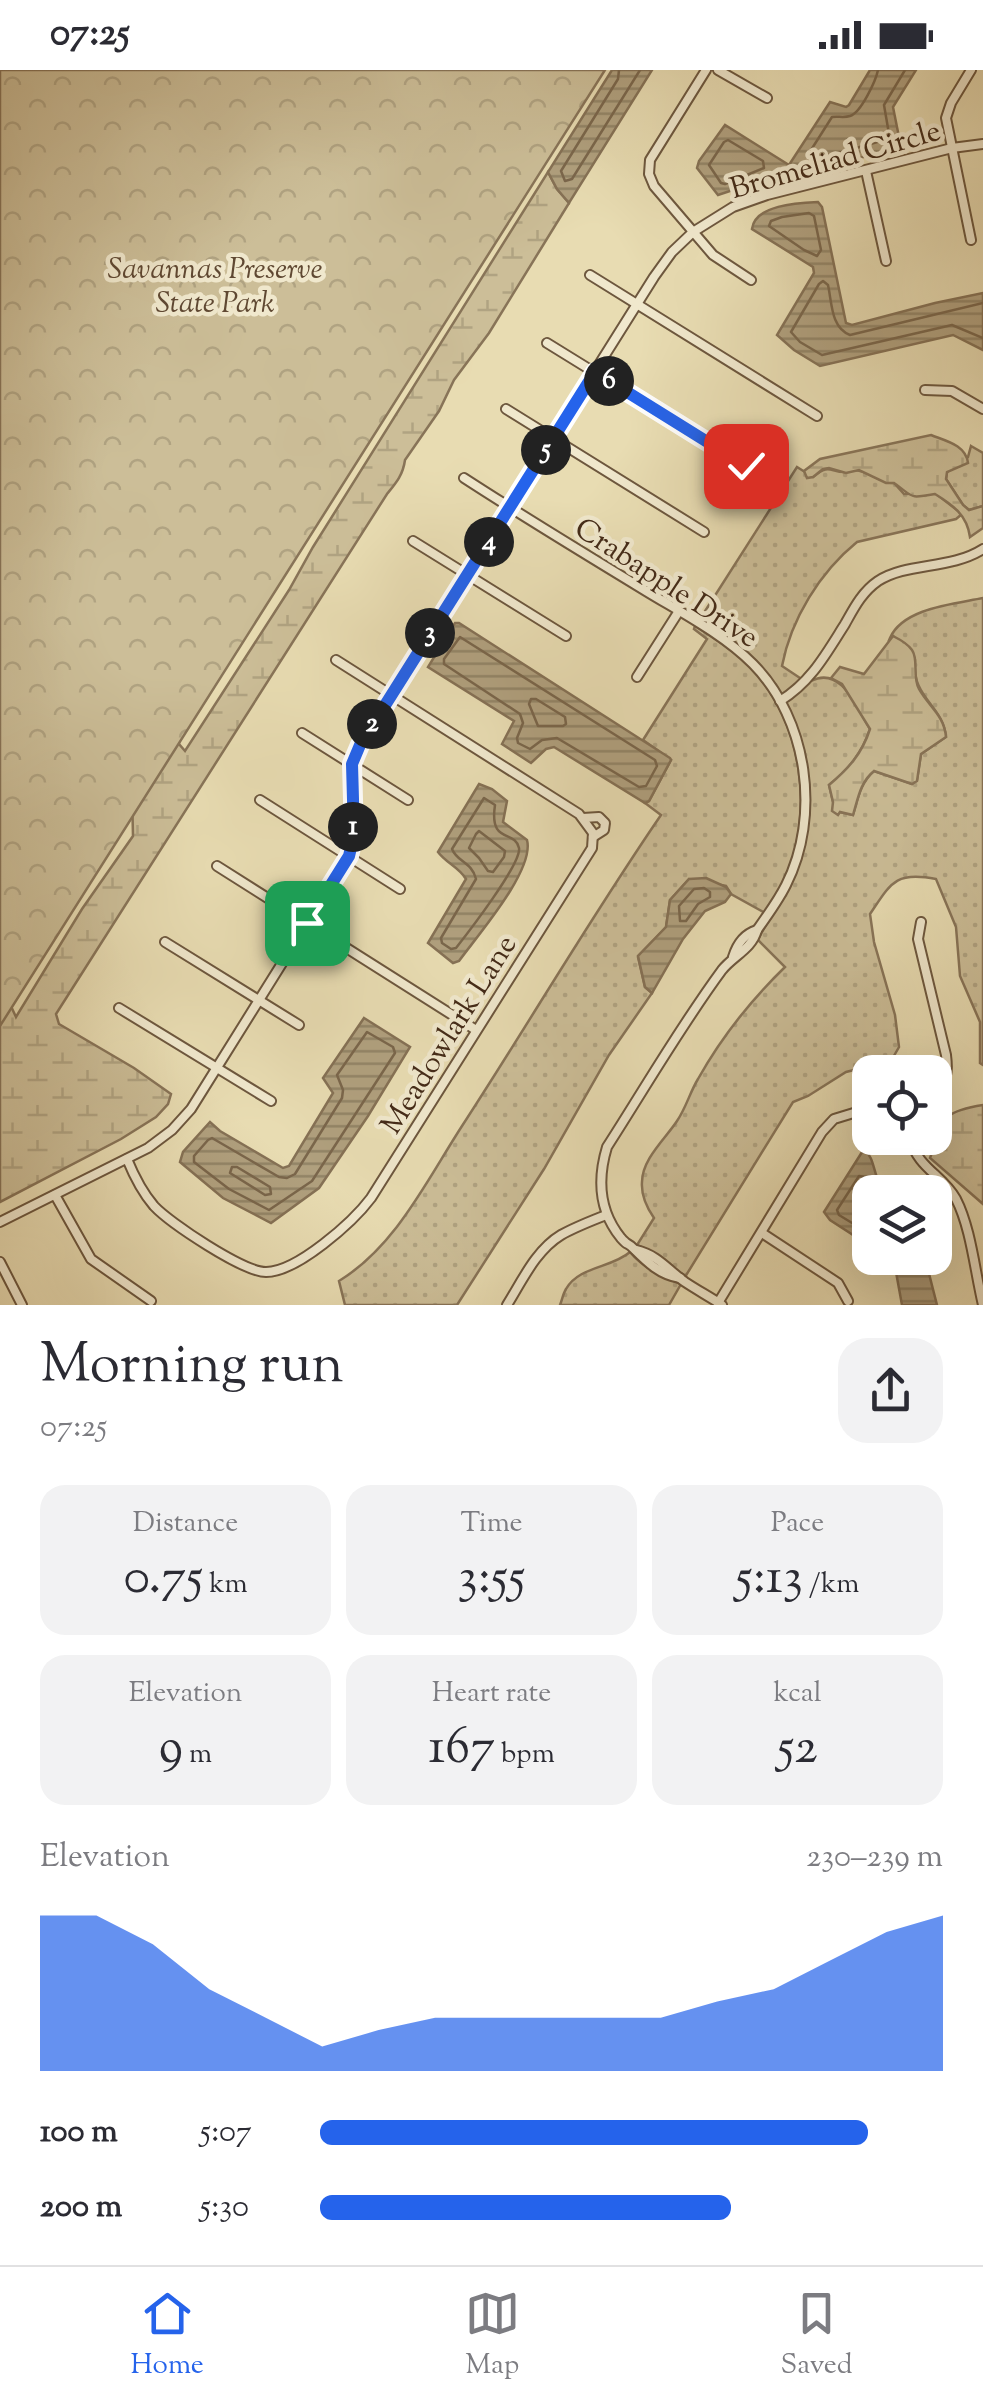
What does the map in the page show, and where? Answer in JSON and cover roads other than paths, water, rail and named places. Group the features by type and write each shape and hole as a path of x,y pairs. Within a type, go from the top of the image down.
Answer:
{"street":[{"path":"706,70 650,160 650,174 654,186 713,255 751,280"},
{"path":"718,70 767,98"},
{"path":"972,70 946,118 972,240"},
{"name":"Bromeliad Circle","path":"0,1222 156,1143 180,1122 349,856 354,835 352,764 360,745 672,252 693,232 733,206 952,148 983,144"},
{"path":"866,170 886,261"},
{"path":"590,275 816,416"},
{"path":"548,343 746,466"},
{"path":"925,390 947,389 983,409"},
{"path":"506,409 704,532"},
{"name":"Crabapple Drive","path":"464,478 714,633 754,664 780,702 804,774 806,812 787,884 755,938 734,957 700,1000 607,1147 600,1179 606,1215"},
{"path":"413,541 566,636"},
{"path":"780,702 820,665 863,593 882,578 953,562 983,549"},
{"path":"637,676 679,611"},
{"path":"336,660 583,818 594,837 603,832 606,822 598,816 583,818"},
{"path":"302,733 408,800"},
{"path":"260,800 400,889"},
{"name":"Meadowlark Lane","path":"127,1159 156,1209 241,1265 263,1272 281,1270 334,1236 363,1209 587,858 594,837"},
{"path":"217,866 476,1030"},
{"path":"921,922 918,939 946,1055"},
{"path":"166,942 299,1026"},
{"path":"119,1008 271,1101"},
{"path":"507,1305 548,1245 606,1215 622,1239 636,1250 646,1252 720,1304 822,1132 834,1119 852,1114"},
{"path":"918,1155 923,1165 955,1196 964,1219 982,1305"},
{"path":"55,1195 91,1260 151,1301"},
{"path":"762,1233 838,1283 848,1301"},
{"path":"0,1262 22,1305"}],"water":[{"path":"612,70 652,70 569,203 548,172"},
{"path":"870,70 916,70 893,107 901,147 781,174 718,195 697,168 725,125 789,165 830,102 849,105"},
{"path":"818,202 846,323 852,325 983,293 983,350 953,335 820,366 777,335 814,273 813,267 752,229 755,221 769,210"},
{"path":"455,623 670,758 649,801 645,803 554,747 531,763 502,744 514,721 428,667"},
{"path":"479,784 507,801 503,822 527,840 527,853 503,902 459,961 453,963 428,943 466,879 438,852"},
{"path":"706,878 726,887 731,894 725,902 705,911 683,939 652,993 645,987 638,956 666,927 670,900 689,879"},
{"path":"364,1018 410,1047 319,1188 271,1223 223,1198 180,1162 183,1152 210,1122 283,1168 289,1166 333,1093 323,1078"},
{"path":"860,1155 868,1155 877,1175 852,1175 852,1234 824,1212"},
{"path":"897,1275 929,1275 937,1305 902,1305"}],"park label":[{"name":"Savannas Preserve State Park","path":"215,285"}]}
